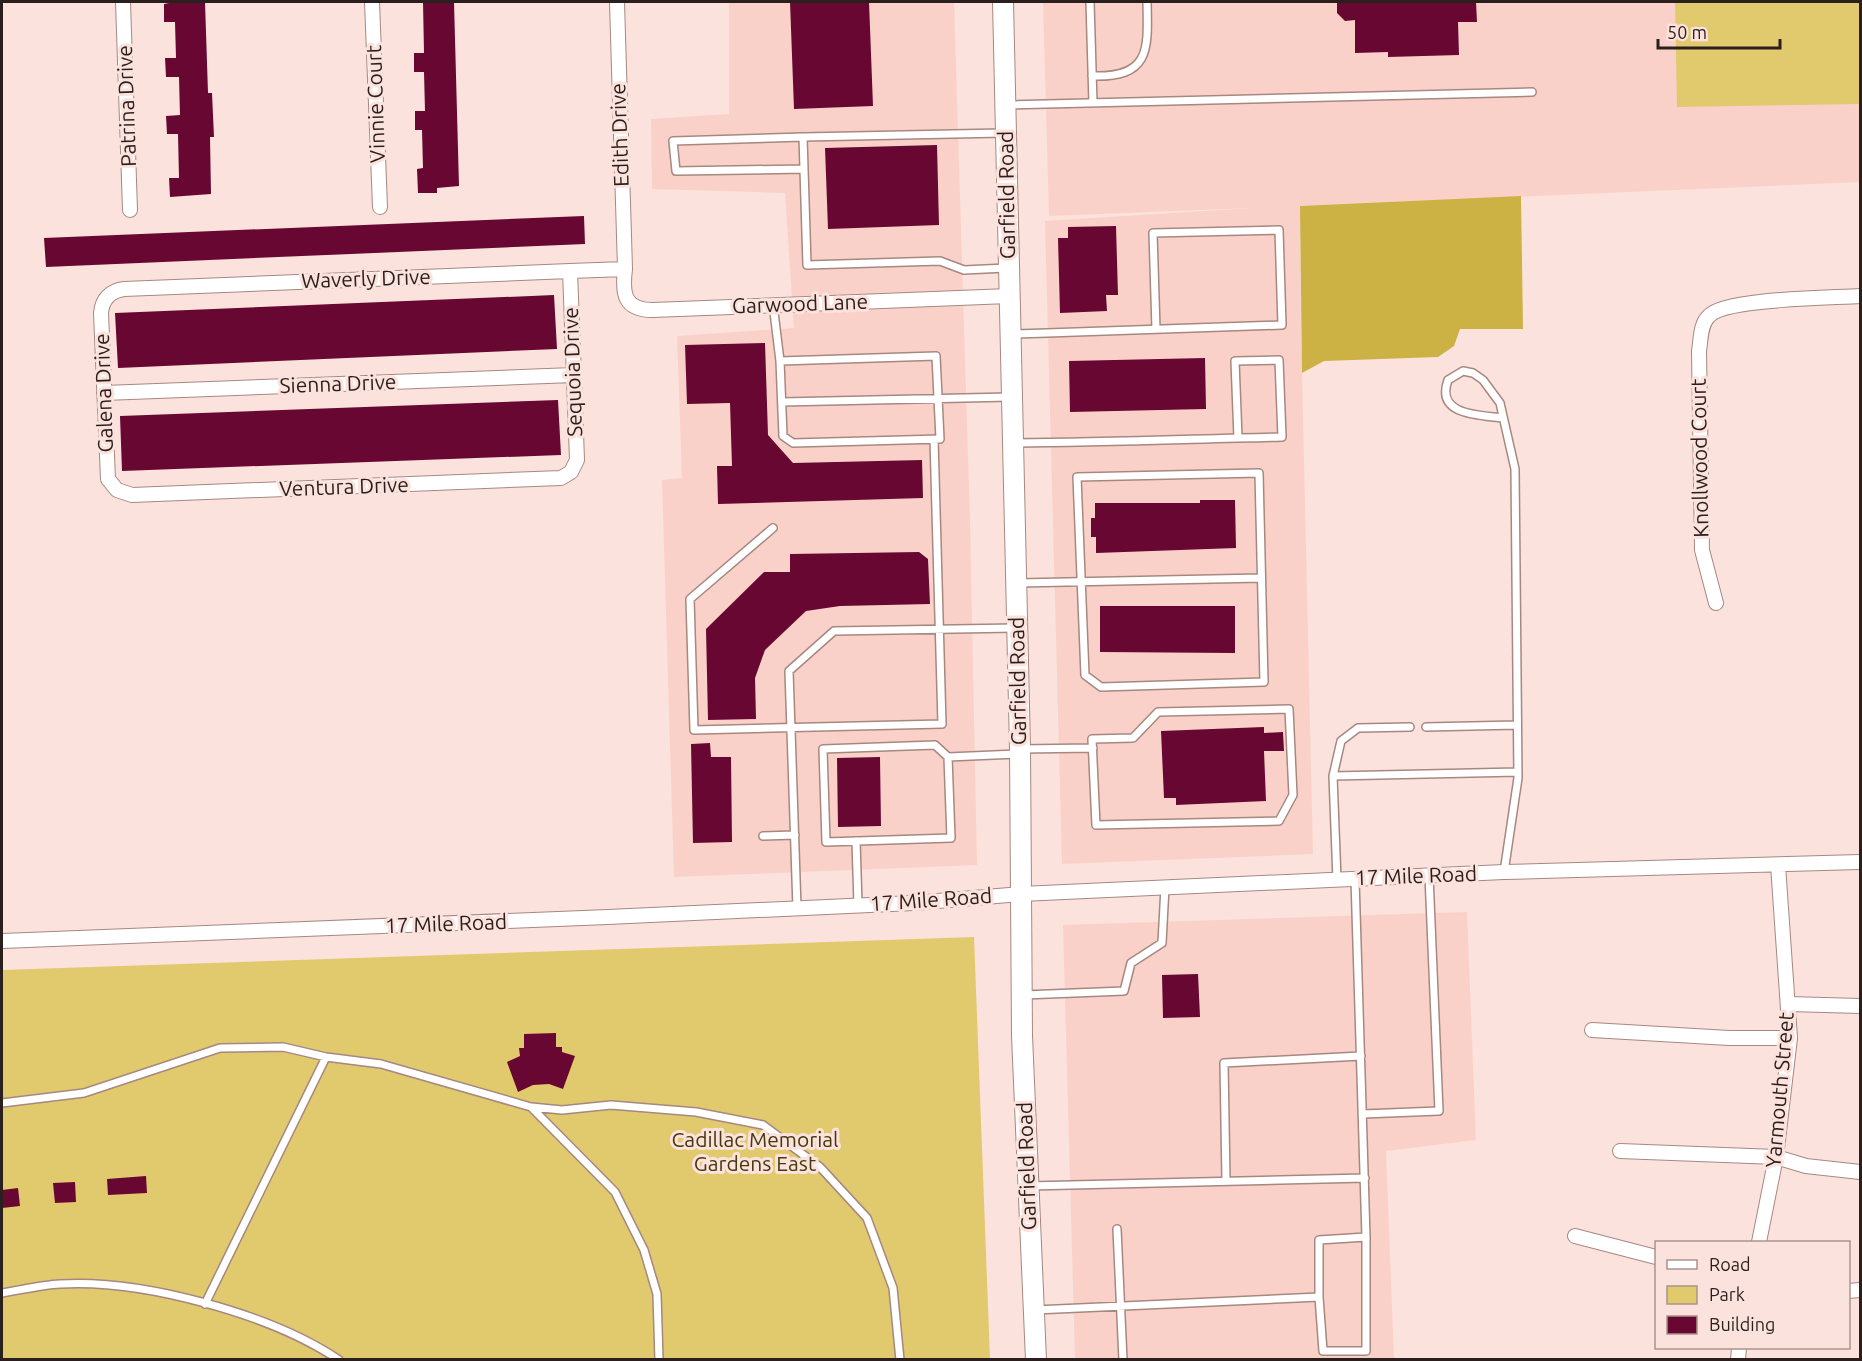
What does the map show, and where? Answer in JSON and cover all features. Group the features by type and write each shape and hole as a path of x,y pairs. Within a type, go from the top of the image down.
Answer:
{"main road":[{"name":"Garfield Road","path":"1003,2 1020,752 1022,995 1027,1186 1036,1359"}],"street":[{"name":"Patrina Drive","path":"123,2 130,210"},
{"name":"Vinnie Court","path":"372,2 380,207"},
{"name":"Edith Drive","path":"617,2 625,269"},
{"name":"Waverly Drive","path":"108,295 124,289 625,269"},
{"name":"Garwood Lane","path":"625,269 625,295 638,309 1009,296"},
{"name":"Sequoia Drive","path":"570,271 577,460 570,472"},
{"name":"Galena Drive","path":"108,295 102,305 101,313 107,472 111,486 117,490"},
{"name":"Knollwood Court","path":"1716,603 1701,538 1698,351 1704,322 1710,314 1736,304 1860,296"},
{"name":"Sienna Drive","path":"104,393 573,375"},
{"name":"Ventura Drive","path":"117,490 132,495 551,479 570,472"},
{"name":"17 Mile Road","path":"2,941 797,908 1021,894 1504,872 1860,862"},
{"name":"Yarmouth Street","path":"1759,1241 1776,1157 1790,1038 1778,865"},
{"path":"1789,1004 1860,1006"},
{"path":"1592,1030 1729,1038 1790,1038"},
{"path":"1620,1151 1776,1157 1806,1166 1860,1172"},
{"path":"1575,1236 1655,1257"}],"lane":[{"path":"1090,2 1093,103"},
{"path":"1092,76 1123,75 1144,55 1148,43 1147,2"},
{"path":"1005,105 1532,92"},
{"path":"804,170 676,171 673,141 1006,133"},
{"path":"803,137 807,265 940,261 964,270 1009,268"},
{"path":"1010,334 1156,329 1282,324 1279,230 1153,233 1156,329"},
{"path":"773,304 780,361 783,436 793,443 940,439 936,356 780,361"},
{"path":"1012,443 1238,438 1282,437 1279,360 1235,361 1238,438"},
{"path":"1503,418 1465,413 1455,409 1447,401 1445,389 1448,380 1463,371 1473,373 1483,380 1500,403 1515,469 1518,772 1504,872"},
{"path":"782,402 1011,397"},
{"path":"773,528 690,599 694,730 942,724 934,439"},
{"path":"1259,473 1262,578 1264,682 1101,687 1085,675 1077,477 1259,473"},
{"path":"1016,583 1262,578"},
{"path":"797,908 789,671 834,631 1017,628"},
{"path":"1289,709 1293,795 1279,821 1096,825 1093,748 1092,739 1132,738 1158,712 1289,709"},
{"path":"1426,727 1517,725"},
{"path":"1337,880 1333,776 1341,741 1358,728 1410,728"},
{"path":"935,745 948,757 951,838 826,842 823,749 935,745"},
{"path":"948,757 1093,748"},
{"path":"1333,776 1518,772"},
{"path":"763,836 795,835"},
{"path":"856,841 858,905"},
{"path":"1362,1114 1439,1111 1429,876"},
{"path":"1354,879 1365,1178 1366,1237 1366,1351 1323,1351 1319,1297 1319,1240 1366,1237"},
{"path":"1022,995 1124,992 1131,963 1162,944 1165,887"},
{"path":"2,1103 84,1093 220,1048 283,1047 326,1057 381,1064 531,1107 562,1110 622,1106 696,1112 763,1125 820,1167 867,1218 893,1288 900,1359"},
{"path":"1226,1181 1224,1063 1360,1056"},
{"path":"205,1304 326,1057"},
{"path":"531,1107 615,1192 644,1250 657,1294 658,1359"},
{"path":"1027,1186 1365,1178"},
{"path":"1117,1229 1123,1359"},
{"path":"2,1293 60,1284 132,1288 205,1304 262,1321 339,1359"},
{"path":"1035,1310 1121,1304 1319,1297"}],"shaded area":[{"path":"729,2 954,2 970,520 977,865 674,877 662,480 682,478 677,336 794,328 785,193 652,189 651,119 729,114"},
{"path":"1043,2 1860,2 1860,182 1300,206 1313,854 1062,864 1045,221 1252,208 1049,216"},
{"path":"1521,196 1523,329 1460,329 1454,346 1438,357 1324,361 1302,373 1300,206"},
{"path":"1467,912 1476,1140 1386,1151 1394,1359 1075,1359 1063,925"}],"green space":[{"path":"1675,2 1860,2 1860,104 1677,107"},
{"name":"Cadillac Memorial Gardens East","path":"974,937 990,1359 2,1359 2,970"}],"building":[{"path":"205,2 208,93 212,93 214,137 210,137 211,194 170,197 169,178 179,178 178,134 167,134 166,116 180,115 179,77 166,77 165,58 176,58 175,22 164,22 164,4"},
{"path":"423,2 454,2 459,186 437,188 437,193 418,193 417,169 423,168 422,130 415,130 415,111 425,111 424,72 414,72 414,53 424,53"},
{"path":"790,2 869,2 873,106 794,109"},
{"path":"1337,2 1476,2 1477,22 1458,22 1459,55 1388,57 1388,52 1355,53 1355,20 1345,21 1337,13"},
{"path":"937,145 939,225 828,229 825,148"},
{"path":"584,216 585,244 46,267 44,238"},
{"path":"1116,226 1118,295 1106,295 1107,311 1060,313 1058,238 1068,238 1068,227"},
{"path":"554,295 557,349 118,368 115,313"},
{"path":"765,343 768,435 793,463 922,460 923,498 718,504 717,466 732,466 730,403 687,404 685,345"},
{"path":"1205,358 1206,409 1070,412 1069,361"},
{"path":"558,400 561,455 122,471 120,416"},
{"path":"1200,500 1235,500 1236,548 1096,553 1096,537 1091,537 1091,518 1095,518 1095,503 1200,503"},
{"path":"919,552 928,559 930,604 840,606 806,611 765,650 755,678 756,719 708,720 706,629 764,572 790,572 790,554"},
{"path":"1100,606 1235,606 1235,653 1100,652"},
{"path":"1264,727 1264,733 1283,732 1284,751 1264,751 1266,801 1176,805 1176,798 1164,798 1161,731"},
{"path":"710,743 711,757 731,757 732,842 693,843 691,744"},
{"path":"880,757 881,826 838,827 837,758"},
{"path":"1198,974 1200,1017 1163,1018 1162,975"},
{"path":"556,1033 556,1047 562,1047 562,1052 575,1056 563,1089 549,1084 533,1085 518,1092 507,1062 520,1056 519,1048 524,1048 524,1034"},
{"path":"146,1176 147,1193 108,1195 107,1179"},
{"path":"75,1182 76,1202 55,1203 53,1183"},
{"path":"18,1188 20,1206 2,1208 2,1190"}]}
